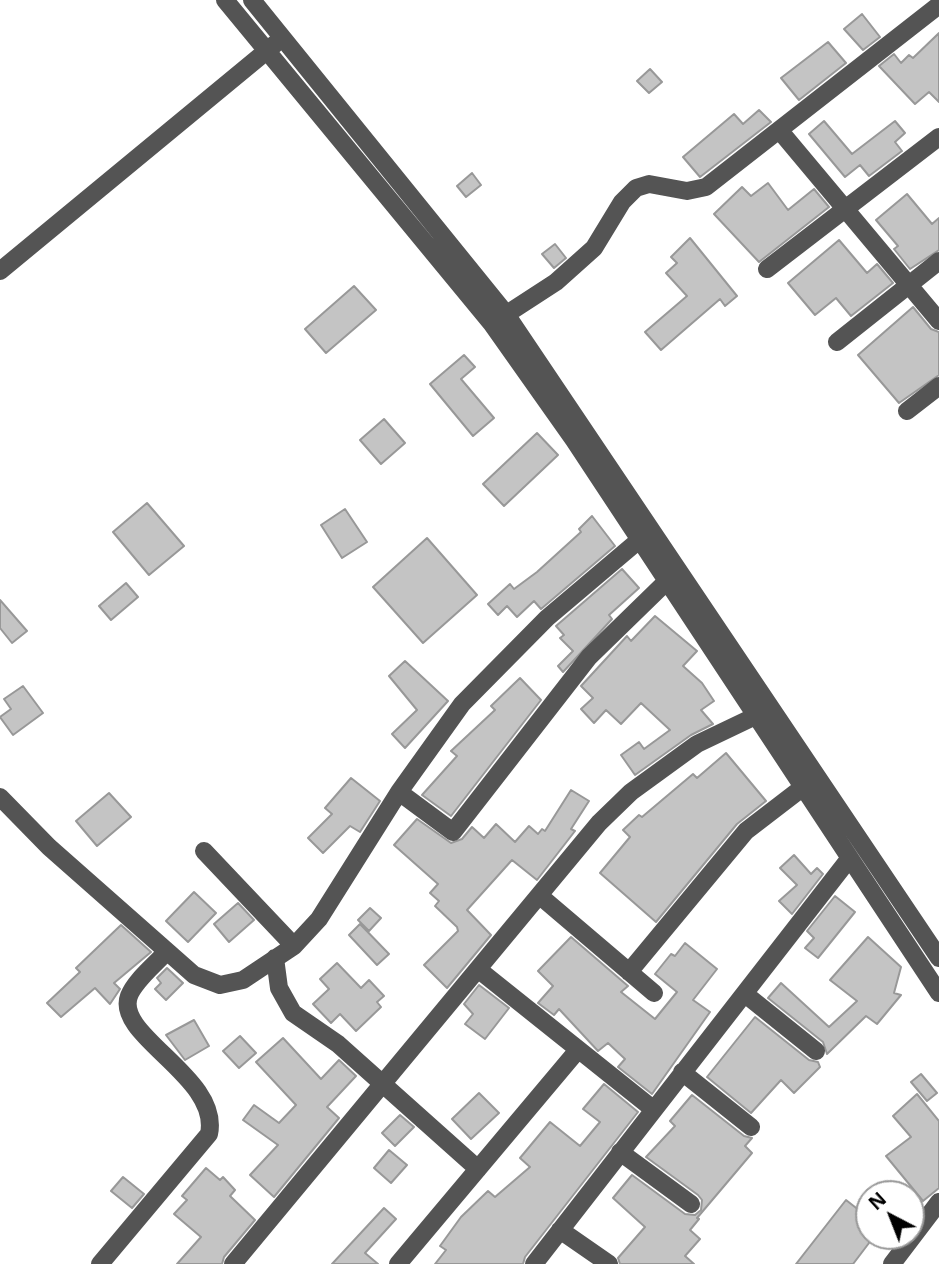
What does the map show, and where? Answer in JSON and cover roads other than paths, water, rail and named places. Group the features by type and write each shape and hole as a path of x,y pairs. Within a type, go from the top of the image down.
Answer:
{"street":[{"path":"225,0 266,51 499,319 638,541 939,993"},
{"path":"252,0 283,36 499,319 771,708 939,958"},
{"path":"499,319 556,282 594,248 622,202 636,188 649,184 687,191 706,187 939,5"},
{"path":"0,271 283,36"},
{"path":"780,131 939,321"},
{"path":"767,269 939,137"},
{"path":"837,342 939,261"},
{"path":"906,411 939,386"},
{"path":"0,797 49,847 194,975 220,985 243,980 294,946 319,919 399,792 462,704 547,618 638,541"},
{"path":"399,792 453,832 589,657 666,582"},
{"path":"233,1264 599,823 631,792 697,744 771,708"},
{"path":"629,972 746,831 802,788"},
{"path":"204,851 294,946"},
{"path":"534,1264 849,859"},
{"path":"540,897 654,993"},
{"path":"100,1264 209,1134 212,1120 206,1102 191,1080 157,1052 128,1007 128,996 167,951"},
{"path":"275,958 279,988 293,1013 338,1044 478,1169"},
{"path":"479,970 577,1051 653,1109"},
{"path":"745,993 816,1051"},
{"path":"398,1264 577,1051"},
{"path":"682,1072 751,1127"},
{"path":"620,1152 691,1204"},
{"path":"892,1264 939,1202"},
{"path":"560,1230 609,1264"}]}
